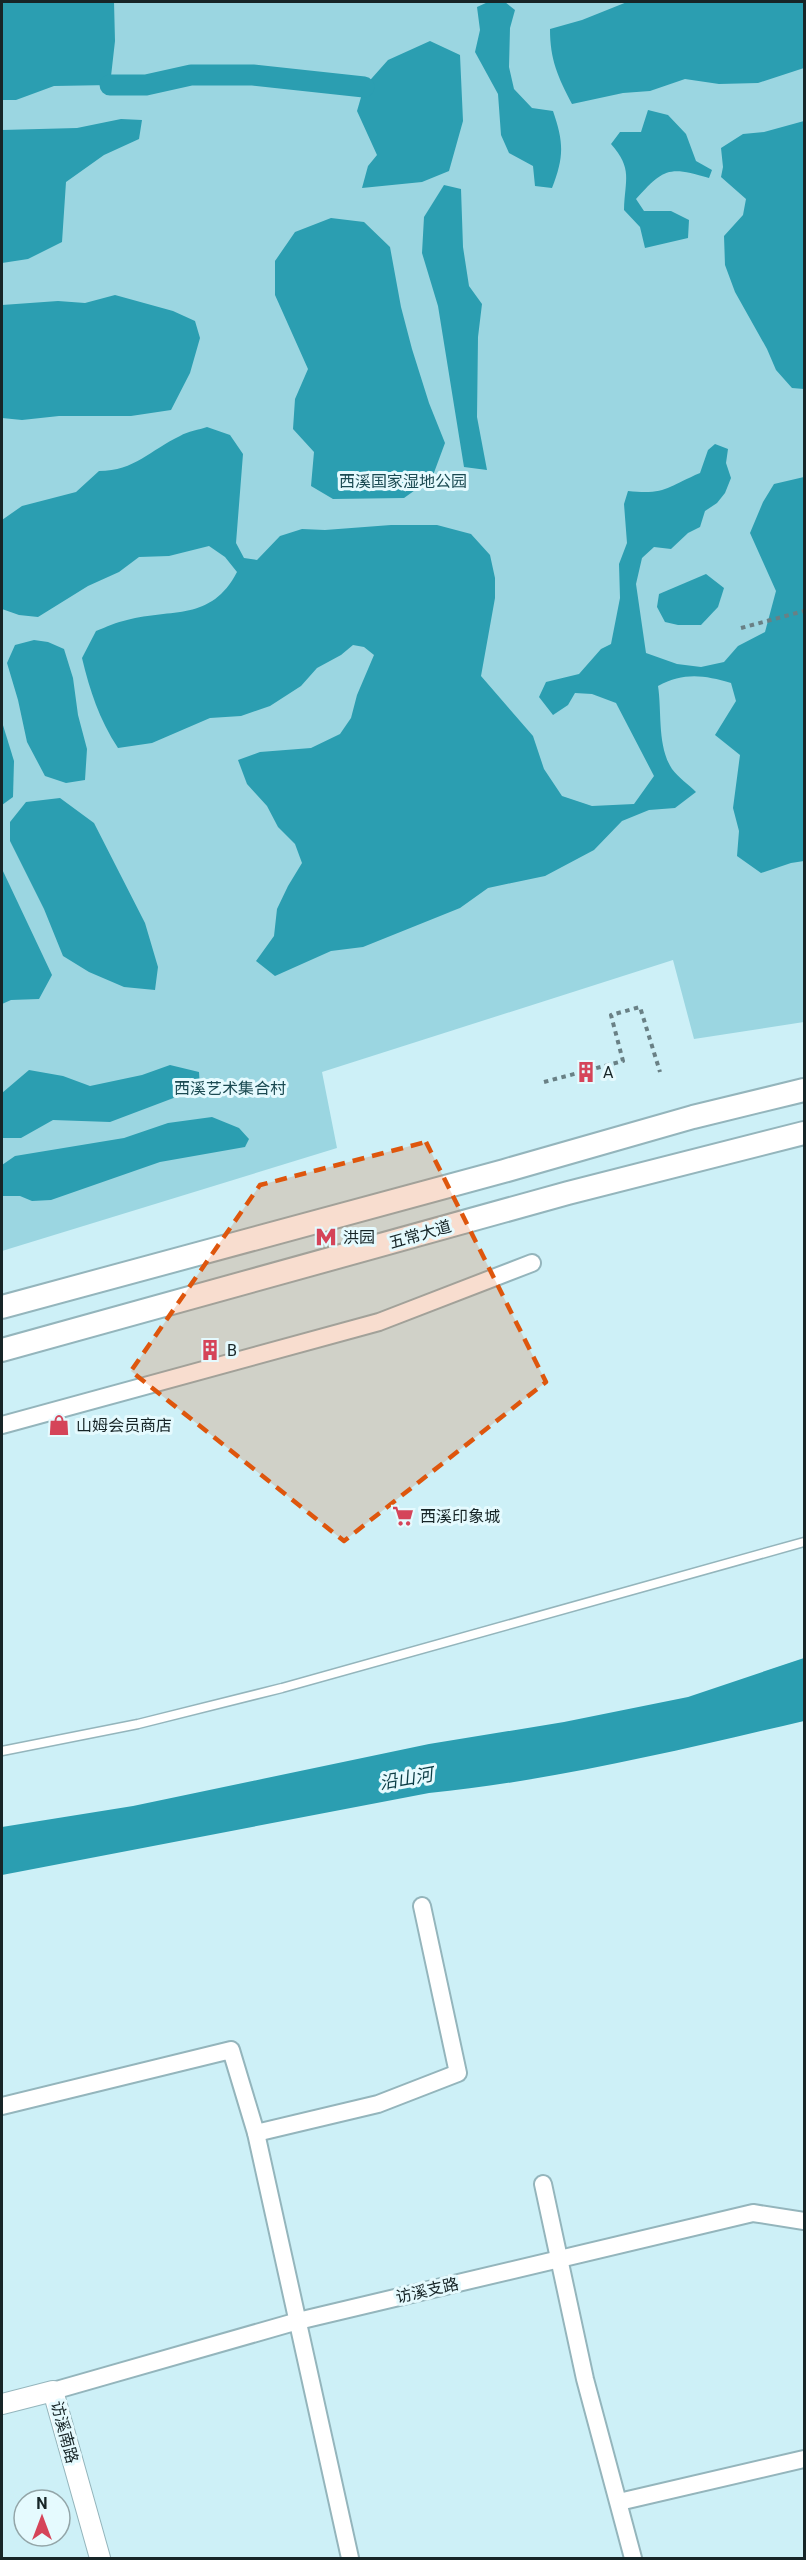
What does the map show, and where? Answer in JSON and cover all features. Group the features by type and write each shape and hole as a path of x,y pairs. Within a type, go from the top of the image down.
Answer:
{"main road":[{"path":"2,1307 504,1171 693,1117 804,1090"},
{"name":"五常大道","path":"2,1350 568,1193 804,1133"}],"street":[{"path":"2,1425 380,1322 532,1263"},
{"path":"256,2133 378,2104 458,2073 422,1906"},
{"path":"2,2106 231,2050 256,2133 350,2559"},
{"path":"543,2184 585,2379 633,2559"},
{"name":"访溪支路","path":"53,2391 298,2320 753,2213 804,2221"},
{"name":"访溪南路","path":"2,2404 53,2391 100,2559"},
{"path":"619,2502 804,2459"}],"lane":[{"path":"2,1751 138,1724 282,1688 804,1542"}],"path":[{"path":"741,628 804,611"},
{"path":"544,1082 623,1061 611,1015 640,1007 660,1072"}],"highlighted area":[{"path":"426,1142 546,1382 344,1541 131,1371 260,1185"}],"green space":[{"name":"西溪国家湿地公园","path":"2,2 804,2 804,1022 694,1039 673,960 322,1072 337,1148 2,1251"}],"water":[{"path":"2,2 114,2 115,41 110,85 54,86 16,100 2,100"},
{"path":"488,2 505,2 515,10 510,28 509,67 514,89 532,108 553,111 561,141 561,150 559,167 552,188 535,186 533,166 509,153 501,135 498,94 475,52 480,30 477,7"},
{"path":"627,2 804,2 804,68 758,83 719,84 685,79 650,91 623,93 572,104 556,68 551,50 550,29 582,20"},
{"path":"430,41 460,55 463,121 449,171 422,182 362,188 368,166 377,155 357,111 364,87 388,60"},
{"path":"648,110 668,115 686,134 696,161 712,170 709,178 685,172 668,172 654,181 636,199 644,211 671,211 689,220 688,238 645,248 640,227 624,210 625,168 611,144 620,132 641,132"},
{"path":"121,119 142,120 139,139 104,155 66,182 62,242 28,259 2,263 2,130 77,128"},
{"path":"804,121 804,389 792,388 776,370 767,349 735,292 725,265 724,236 743,215 746,199 721,177 723,167 721,148 743,134 764,132"},
{"path":"444,185 461,189 463,247 469,286 482,304 478,337 477,417 487,470 464,467 438,306 422,253 424,217"},
{"path":"331,218 364,222 390,247 401,307 412,349 429,403 445,443 432,478 404,498 333,499 311,486 314,452 293,429 295,399 308,369 275,295 275,261 295,232"},
{"path":"115,295 173,311 195,321 200,338 190,373 171,410 131,416 59,416 22,420 2,418 2,305 58,301 85,303"},
{"path":"207,427 230,435 243,454 236,543 244,558 257,560 280,536 302,529 437,525 471,534 490,555 495,578 495,598 481,676 533,736 544,769 562,796 592,806 634,804 654,776 616,703 592,694 575,693 568,705 553,715 539,697 546,682 579,674 601,649 611,644 620,598 619,564 627,543 624,504 628,491 651,492 673,486 700,473 708,450 715,444 728,449 726,463 731,478 725,493 717,503 705,511 700,527 688,533 671,549 654,547 642,558 636,584 646,653 677,664 701,667 724,662 738,646 765,632 776,591 750,533 763,502 774,484 804,477 804,861 761,873 737,856 739,831 733,808 740,755 715,735 736,701 731,683 694,676 677,678 658,686 662,739 667,760 672,769 696,792 675,808 649,810 622,821 594,850 545,876 488,888 460,908 363,947 331,951 275,976 256,961 274,936 277,909 302,863 295,844 278,827 267,806 247,784 238,760 260,752 311,748 340,734 351,718 357,695 374,655 364,647 353,645 341,655 317,668 301,686 270,706 241,716 210,718 152,743 118,748 96,704 82,658 96,631 127,620 175,613 203,606 227,588 237,572 225,557 209,546 169,556 139,557 119,572 88,586 38,617 19,615 2,609 2,520 22,506 76,492 99,471 123,468 133,464 183,434"},
{"path":"706,574 724,588 718,607 701,625 678,625 665,622 657,607 659,594"},
{"path":"34,640 48,642 64,649 73,678 78,715 87,749 85,780 66,783 45,776 27,742 7,663 15,645"},
{"path":"2,722 14,761 13,797 2,805"},
{"path":"60,798 94,823 145,923 158,967 155,990 124,987 89,972 63,956 44,909 10,841 10,822 26,802"},
{"path":"2,869 52,975 39,999 11,1000 2,1004"},
{"path":"170,1065 199,1072 200,1088 110,1122 53,1120 21,1138 3,1138 2,1093 29,1070 63,1076 90,1086 142,1075"},
{"path":"212,1117 239,1128 249,1139 245,1147 160,1162 51,1200 32,1201 20,1196 2,1196 2,1165 15,1156 124,1138 168,1123"},
{"name":"沿山河","path":"804,1658 804,1721 571,1772 429,1793 2,1875 2,1827 133,1806 429,1744 564,1722 688,1697"}],"waterway":[{"path":"110,85 146,85 191,75 253,75 364,87"}],"place":[{"name":"A","path":"586,1072"},
{"name":"洪园","path":"326,1237"},
{"name":"B","path":"210,1350"},
{"name":"山姆会员商店","path":"59,1425"},
{"name":"西溪印象城","path":"403,1516"}],"park label":[{"name":"西溪艺术集合村","path":"230,1088"}]}
